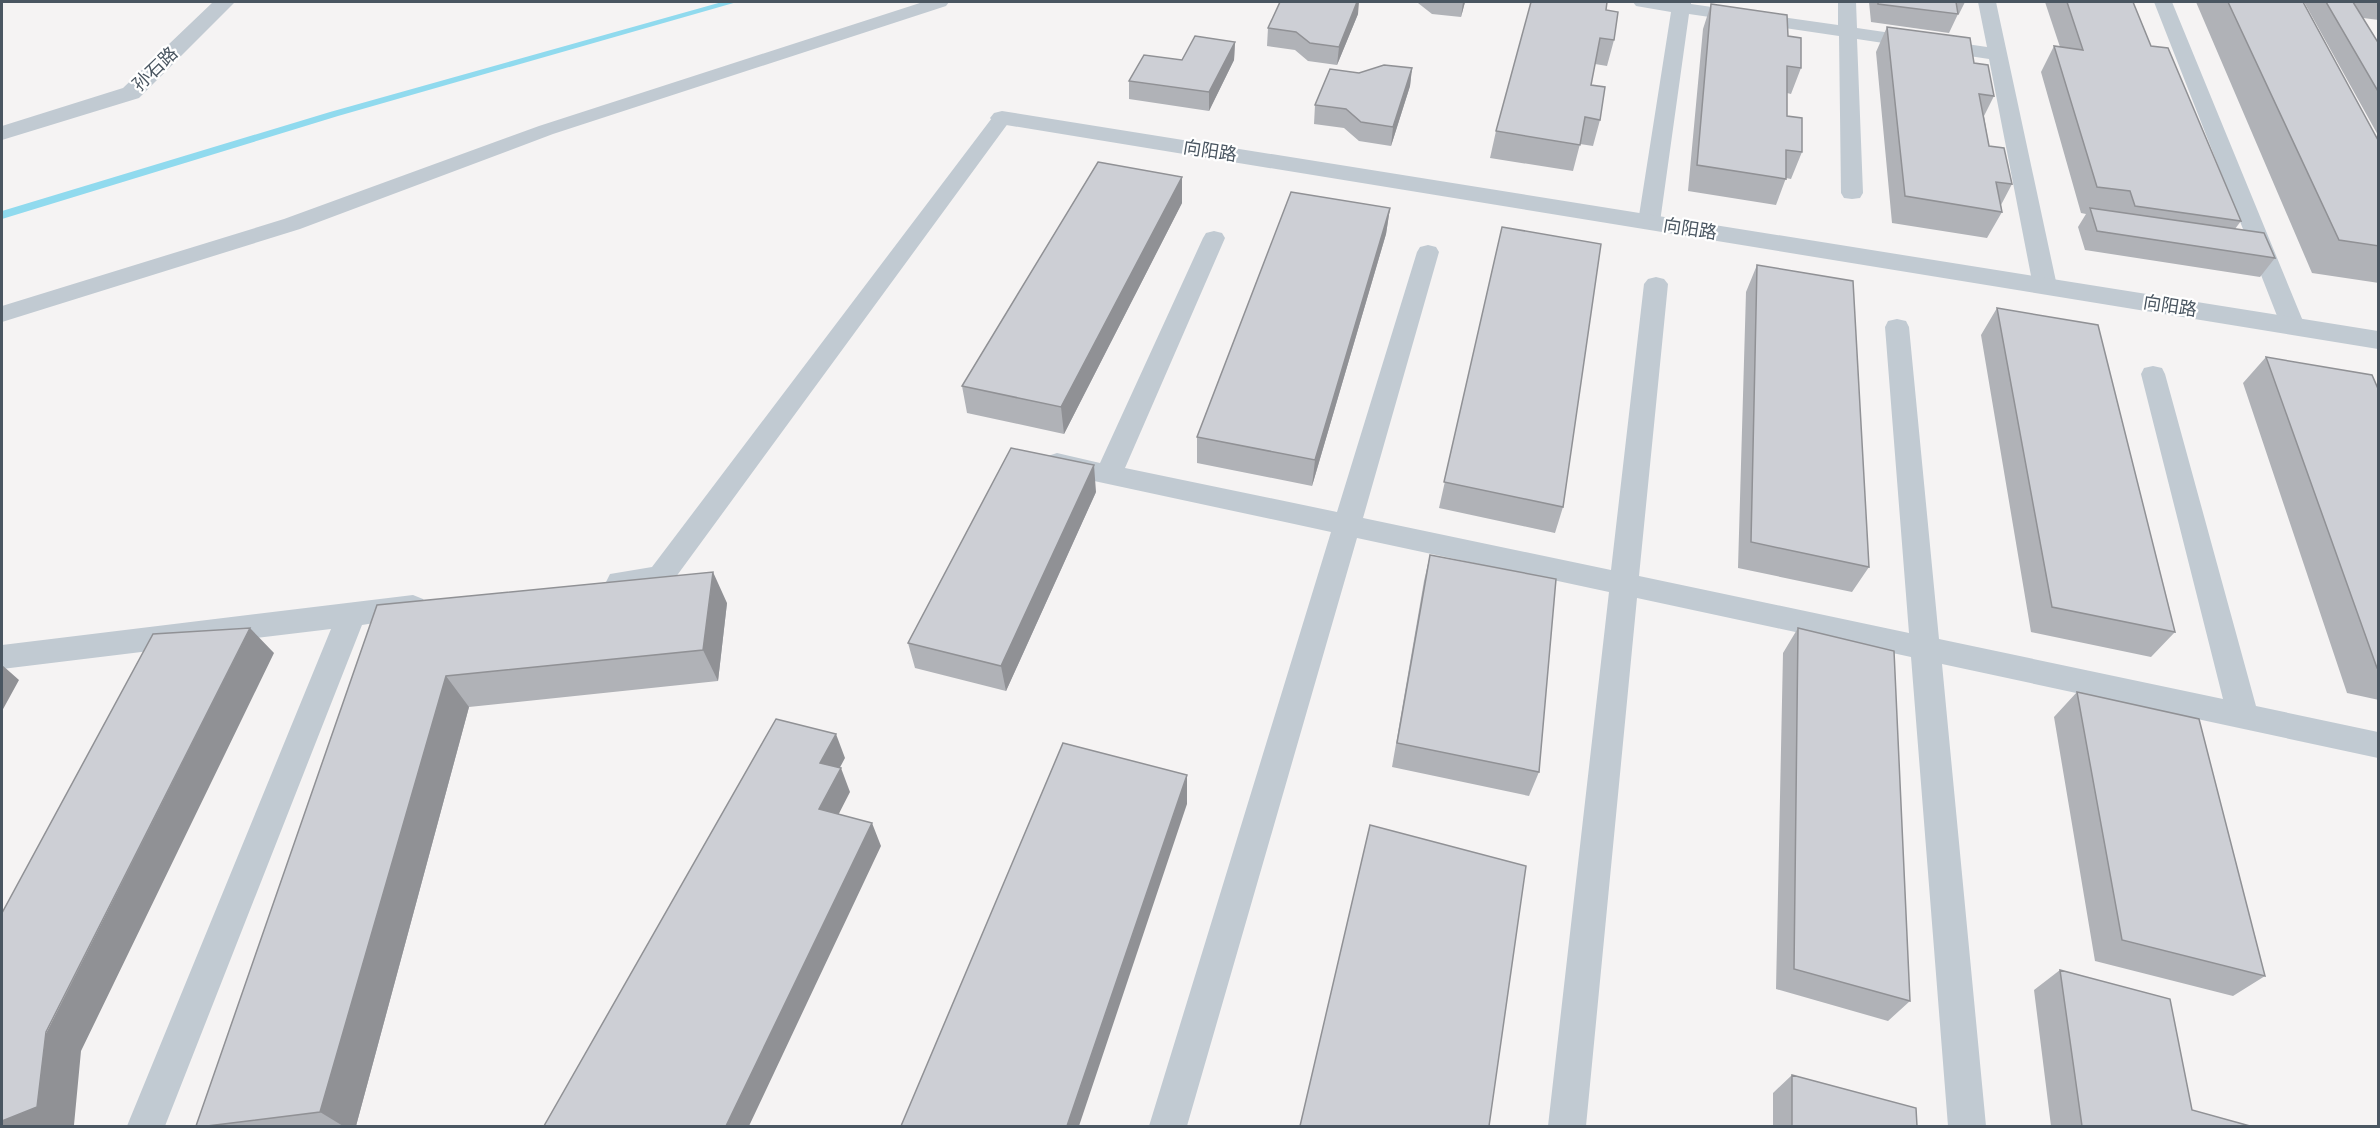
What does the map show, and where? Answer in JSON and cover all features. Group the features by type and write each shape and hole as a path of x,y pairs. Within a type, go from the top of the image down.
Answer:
{"street":[{"name":"孙石路","path":"2,133 131,93 225,2"},
{"name":"向阳路","path":"1002,118 2379,340"}],"lane":[{"path":"2,314 292,224 546,130 940,2"},
{"path":"1642,2 1682,4 1997,54"},
{"path":"1847,2 1852,193"},
{"path":"1987,2 2045,286"},
{"path":"2163,2 2293,326"},
{"path":"1649,222 1682,4"},
{"path":"601,584 660,577 1002,118"},
{"path":"1109,474 1214,238"},
{"path":"1168,1126 1428,252"},
{"path":"1567,1126 1656,284"},
{"path":"1897,327 1967,1126"},
{"path":"2153,374 2243,716"},
{"path":"1027,456 2379,745"},
{"path":"2,657 434,604"},
{"path":"147,1126 351,615"}],"building":[{"path":"1280,2 1357,2 1339,47 1310,43 1296,32 1268,28"},
{"path":"1531,2 1607,2 1606,10 1618,12 1614,40 1600,38 1591,85 1605,87 1600,120 1585,117 1580,145 1496,131"},
{"path":"1878,2 1956,2 1958,14 1878,4"},
{"path":"2067,2 2133,2 2151,46 2168,48 2241,221 2135,206 2130,191 2097,187 2054,46 2083,50"},
{"path":"2228,2 2303,2 2379,142 2379,246 2339,240"},
{"path":"2326,2 2353,2 2379,44 2379,93"},
{"path":"1711,4 1787,15 1788,36 1801,38 1801,68 1787,66 1787,116 1802,118 1802,152 1786,150 1786,179 1697,165"},
{"path":"1887,27 1970,38 1974,63 1988,65 1994,96 1979,94 1989,146 2004,148 2012,184 1996,182 2002,212 1905,196"},
{"path":"1195,36 1235,42 1209,92 1129,81 1144,55 1182,60"},
{"path":"1384,65 1412,68 1393,127 1361,122 1346,109 1315,105 1330,69 1359,73"},
{"path":"1098,162 1182,177 1061,407 962,386"},
{"path":"1291,192 1390,208 1315,460 1197,437"},
{"path":"2090,208 2264,233 2275,258 2097,231"},
{"path":"1502,227 1601,244 1563,507 1444,482"},
{"path":"1757,265 1853,281 1869,567 1751,542"},
{"path":"1997,308 2098,325 2175,632 2052,607"},
{"path":"2266,357 2372,375 2379,391 2379,668 2377,668"},
{"path":"1011,448 1094,465 1001,666 908,643"},
{"path":"1430,555 1556,579 1539,772 1397,743"},
{"path":"713,572 703,650 446,676 320,1112 196,1126 377,605"},
{"path":"250,628 46,1032 37,1107 2,1121 2,913 153,634"},
{"path":"1798,628 1894,651 1910,1001 1794,969"},
{"path":"2077,692 2199,719 2265,976 2122,940"},
{"path":"776,719 836,734 820,763 841,768 819,809 872,823 726,1126 544,1126"},
{"path":"1063,743 1187,775 1067,1126 901,1126"},
{"path":"1370,825 1526,866 1489,1126 1300,1126"},
{"path":"2060,970 2170,999 2192,1110 2250,1126 2082,1126"},
{"path":"1792,1075 1916,1108 1917,1126 1792,1126"}],"waterway":[{"path":"2,215 334,114 732,2"}]}
